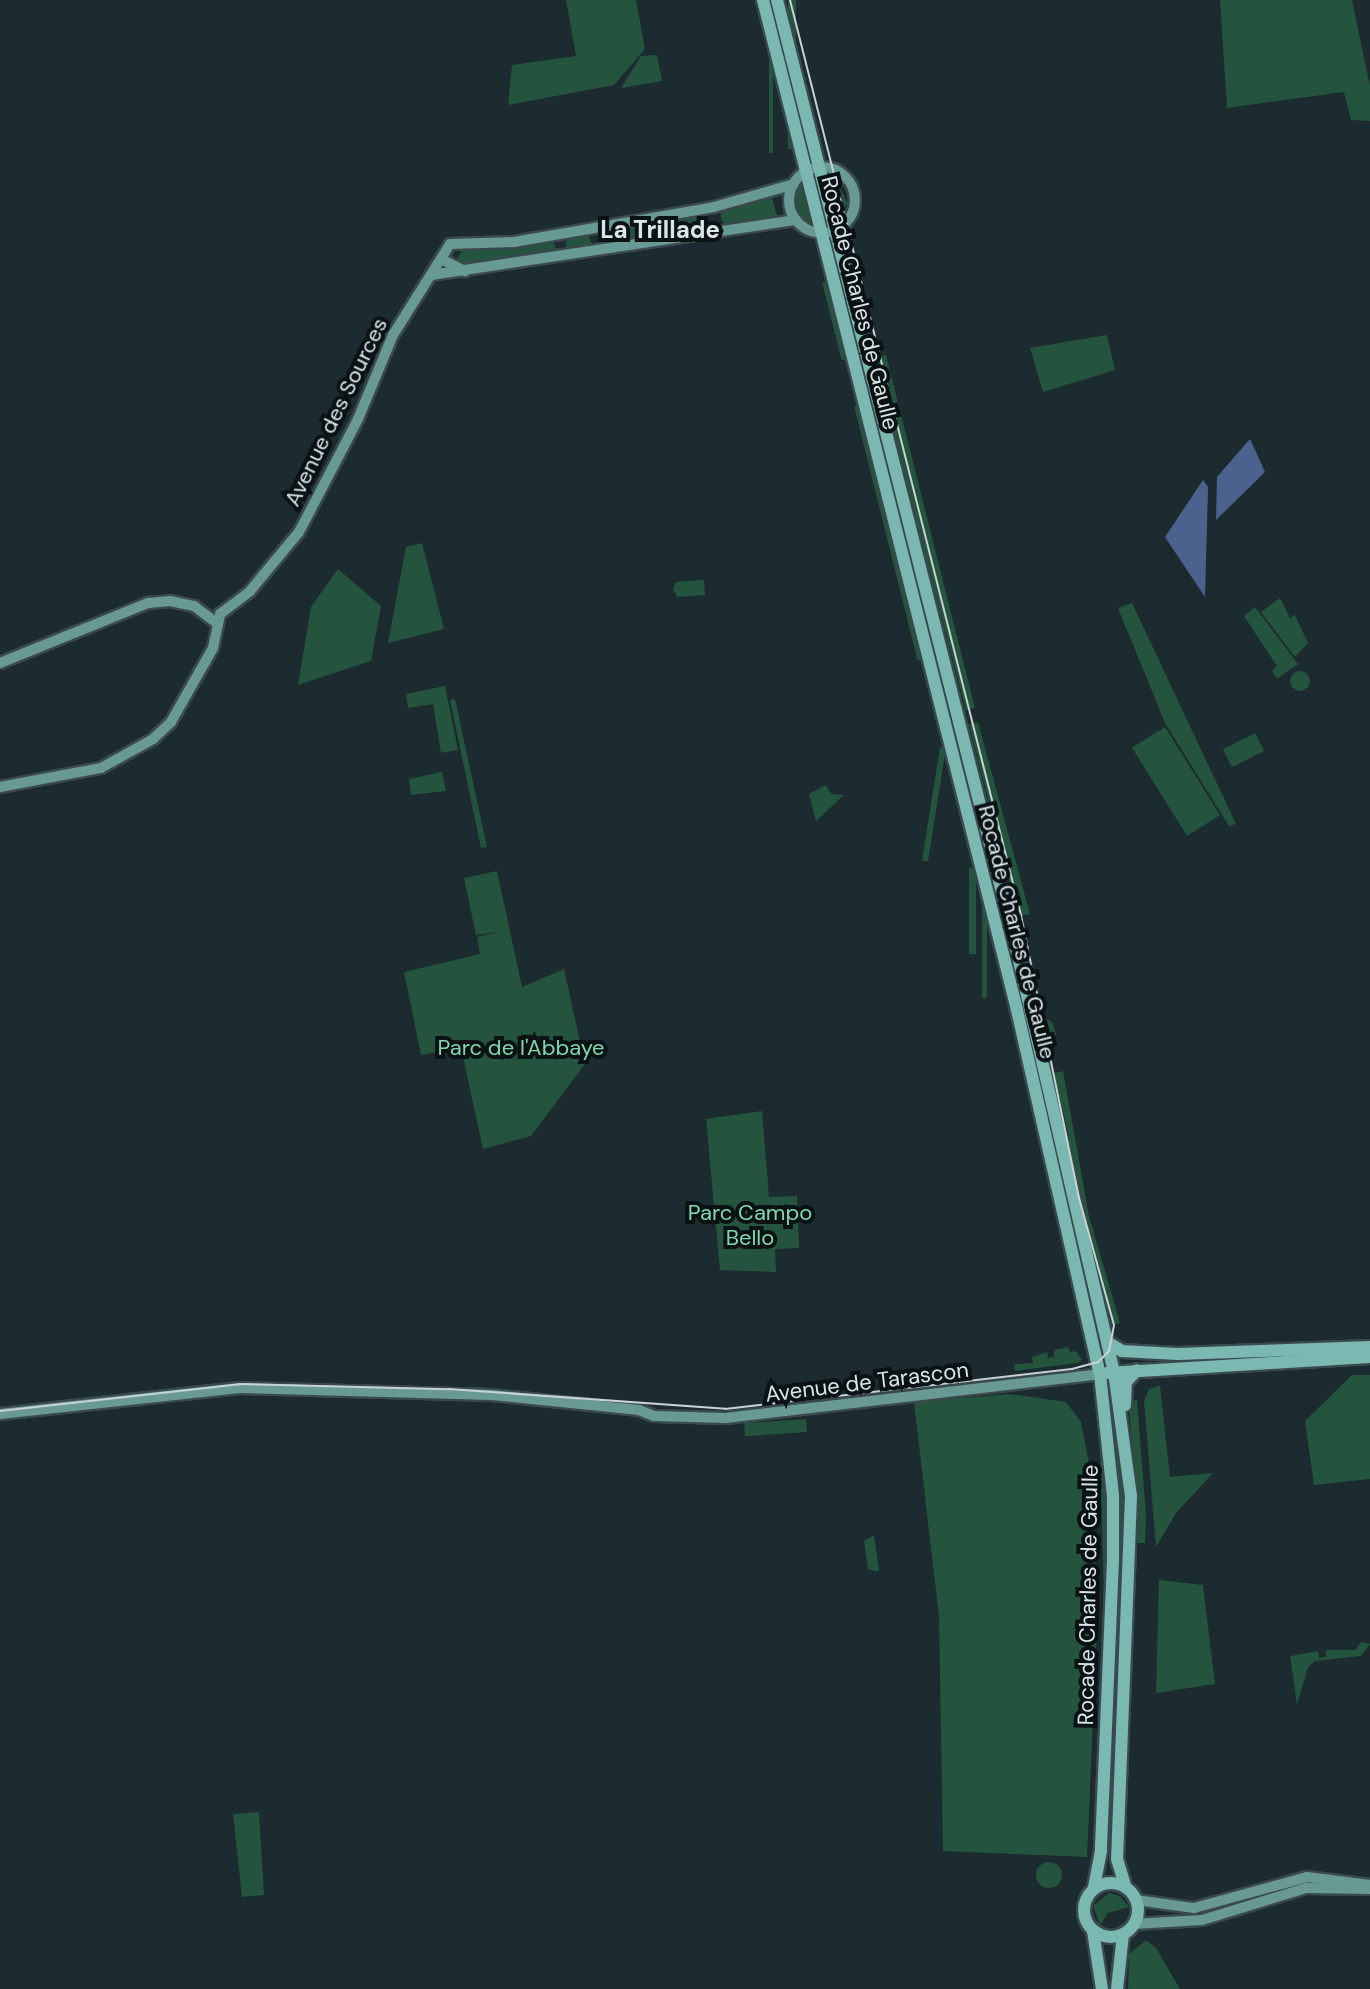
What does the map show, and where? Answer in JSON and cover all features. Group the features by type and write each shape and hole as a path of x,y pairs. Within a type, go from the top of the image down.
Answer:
{"main road":[{"name":"Rocade Charles de Gaulle","path":"763,0 1017,1010 1091,1337 1107,1373 1126,1448"},
{"name":"Rocade Charles de Gaulle","path":"777,0 1016,948 1107,1342 1107,1373 1103,1392 1113,1496 1113,1560 1101,1851 1094,1888"},
{"name":"Avenue de Tarascon","path":"1107,1342 1122,1351 1178,1354"},
{"name":"Avenue de Tarascon","path":"1107,1373 1136,1359 1178,1354 1370,1347"},
{"name":"Avenue de Tarascon","path":"1107,1373 1370,1357"},
{"name":"Rocade Charles de Gaulle","path":"1125,1886 1117,1859 1131,1536 1125,1387 1137,1370"},
{"path":"1093,1931 1108,1938 1123,1935 1134,1924 1136,1900 1125,1886 1109,1883 1094,1888 1083,1909 1093,1931 1102,1989"},
{"path":"1117,1989 1123,1935"}],"street":[{"path":"431,275 796,220 822,233 836,230 853,212 854,190 842,174 820,167 807,172 794,184 790,206 796,220"},
{"name":"Avenue des Sources","path":"218,624 220,614 250,591 299,532 358,419 393,335 450,244 514,242 699,210 753,199 794,184"},
{"path":"441,259 465,271"},
{"path":"0,663 148,603 170,601 194,606 218,624 213,648 187,699 153,739 86,773 0,787"},
{"name":"Avenue de Tarascon","path":"0,1414 240,1388 448,1393 639,1410 654,1416 747,1417 1107,1373"},
{"path":"1136,1900 1194,1908 1307,1877 1370,1887"},
{"path":"1134,1924 1202,1920 1306,1888 1370,1887"}],"green space":[{"path":"566,0 636,0 645,49 614,85 508,105 512,65 576,56"},
{"path":"769,0 773,0 773,153 769,153"},
{"path":"788,0 796,0 796,149 788,149"},
{"path":"1220,0 1352,0 1370,86 1370,121 1351,120 1344,92 1227,108"},
{"path":"657,55 662,81 621,88 641,56"},
{"path":"834,178 848,203 838,217 830,180"},
{"path":"800,185 805,185 815,223 809,224 798,213 795,193"},
{"path":"772,197 778,220 728,225 721,220 721,212"},
{"path":"706,213 707,229 616,241 616,229"},
{"path":"588,233 592,246 566,249 567,237"},
{"path":"553,241 557,252 470,265 457,259 463,249"},
{"path":"829,281 848,359 842,360 822,283"},
{"path":"1107,335 1115,370 1043,392 1030,348"},
{"path":"856,348 860,348 938,672"},
{"path":"886,355 975,708 966,710 874,358"},
{"path":"860,405 923,659 918,661 854,406"},
{"path":"422,543 444,629 388,643 406,547"},
{"path":"338,569 381,606 371,661 298,685 311,607"},
{"path":"704,580 705,595 677,597 673,589 676,582"},
{"path":"1280,598 1290,618 1295,615 1308,643 1295,657 1261,612"},
{"path":"1132,603 1236,824 1229,826 1165,723 1118,608"},
{"path":"1255,607 1298,664 1277,679 1272,671 1277,666 1244,616"},
{"path":"1300,671 1307,674 1310,681 1307,688 1300,691 1293,688 1290,681 1293,674"},
{"path":"445,686 458,750 441,753 433,704 408,708 406,694"},
{"path":"455,699 487,847 481,848 450,700"},
{"path":"978,722 1030,914 1018,916 969,724"},
{"path":"1165,727 1220,815 1187,836 1132,748"},
{"path":"1255,733 1264,751 1232,767 1223,749"},
{"path":"940,747 946,748 928,862 922,861"},
{"path":"442,772 446,791 411,795 409,779"},
{"path":"826,785 831,794 844,795 816,821 809,794"},
{"path":"982,850 987,850 987,998 982,998"},
{"path":"969,868 976,868 976,954 969,954"},
{"name":"Parc de l'Abbaye","path":"497,871 522,987 564,969 585,1064 531,1136 483,1149 461,1048 421,1055 404,972 480,954 477,937 502,931 476,935 464,878"},
{"path":"1036,1012 1052,1022 1056,1034 1046,1054"},
{"path":"1063,1071 1089,1216 1120,1323 1105,1327 1070,1173 1069,1137 1054,1073"},
{"name":"Parc Campo Bello","path":"762,1111 769,1197 797,1196 799,1248 775,1249 776,1272 720,1270 706,1119"},
{"path":"1068,1347 1070,1352 1076,1351 1082,1360 1015,1371 1014,1364 1033,1363 1032,1357 1047,1352 1048,1358 1054,1357 1054,1350"},
{"path":"1352,1375 1370,1375 1370,1479 1314,1485 1305,1421"},
{"path":"1160,1385 1170,1477 1213,1473 1176,1513 1156,1547 1144,1401 1149,1389"},
{"path":"1010,1394 1066,1402 1081,1422 1089,1463 1098,1603 1087,1857 943,1851 939,1617 914,1402"},
{"path":"1137,1400 1146,1515 1145,1543 1138,1543 1129,1401"},
{"path":"1109,1405 1123,1484 1123,1533 1118,1533"},
{"path":"1099,1406 1107,1486 1107,1602 1104,1602"},
{"path":"806,1419 807,1432 745,1436 744,1423"},
{"path":"874,1535 879,1572 868,1569 864,1541"},
{"path":"1159,1580 1203,1585 1215,1684 1156,1693"},
{"path":"1361,1642 1370,1644 1361,1656 1315,1661 1308,1667 1297,1705 1290,1656 1318,1651 1319,1658 1326,1657 1326,1650 1355,1650"},
{"path":"259,1812 264,1895 242,1897 233,1814"},
{"path":"1049,1862 1058,1866 1062,1875 1058,1884 1049,1888 1040,1884 1036,1875 1040,1866"},
{"path":"1109,1893 1120,1896 1129,1907 1108,1913 1100,1925 1093,1906"},
{"path":"1146,1940 1156,1948 1180,1989 1128,1989 1129,1954"}],"water":[{"path":"1250,439 1265,472 1216,520 1217,477"},
{"path":"1203,480 1208,487 1205,597 1165,537"}],"tram line":[{"path":"0,1411 239,1384 449,1389 725,1409 1072,1369 1098,1362 1109,1351 1114,1325 1079,1198 1021,915 790,0"}],"district":[{"name":"La Trillade","path":"660,230"}]}
